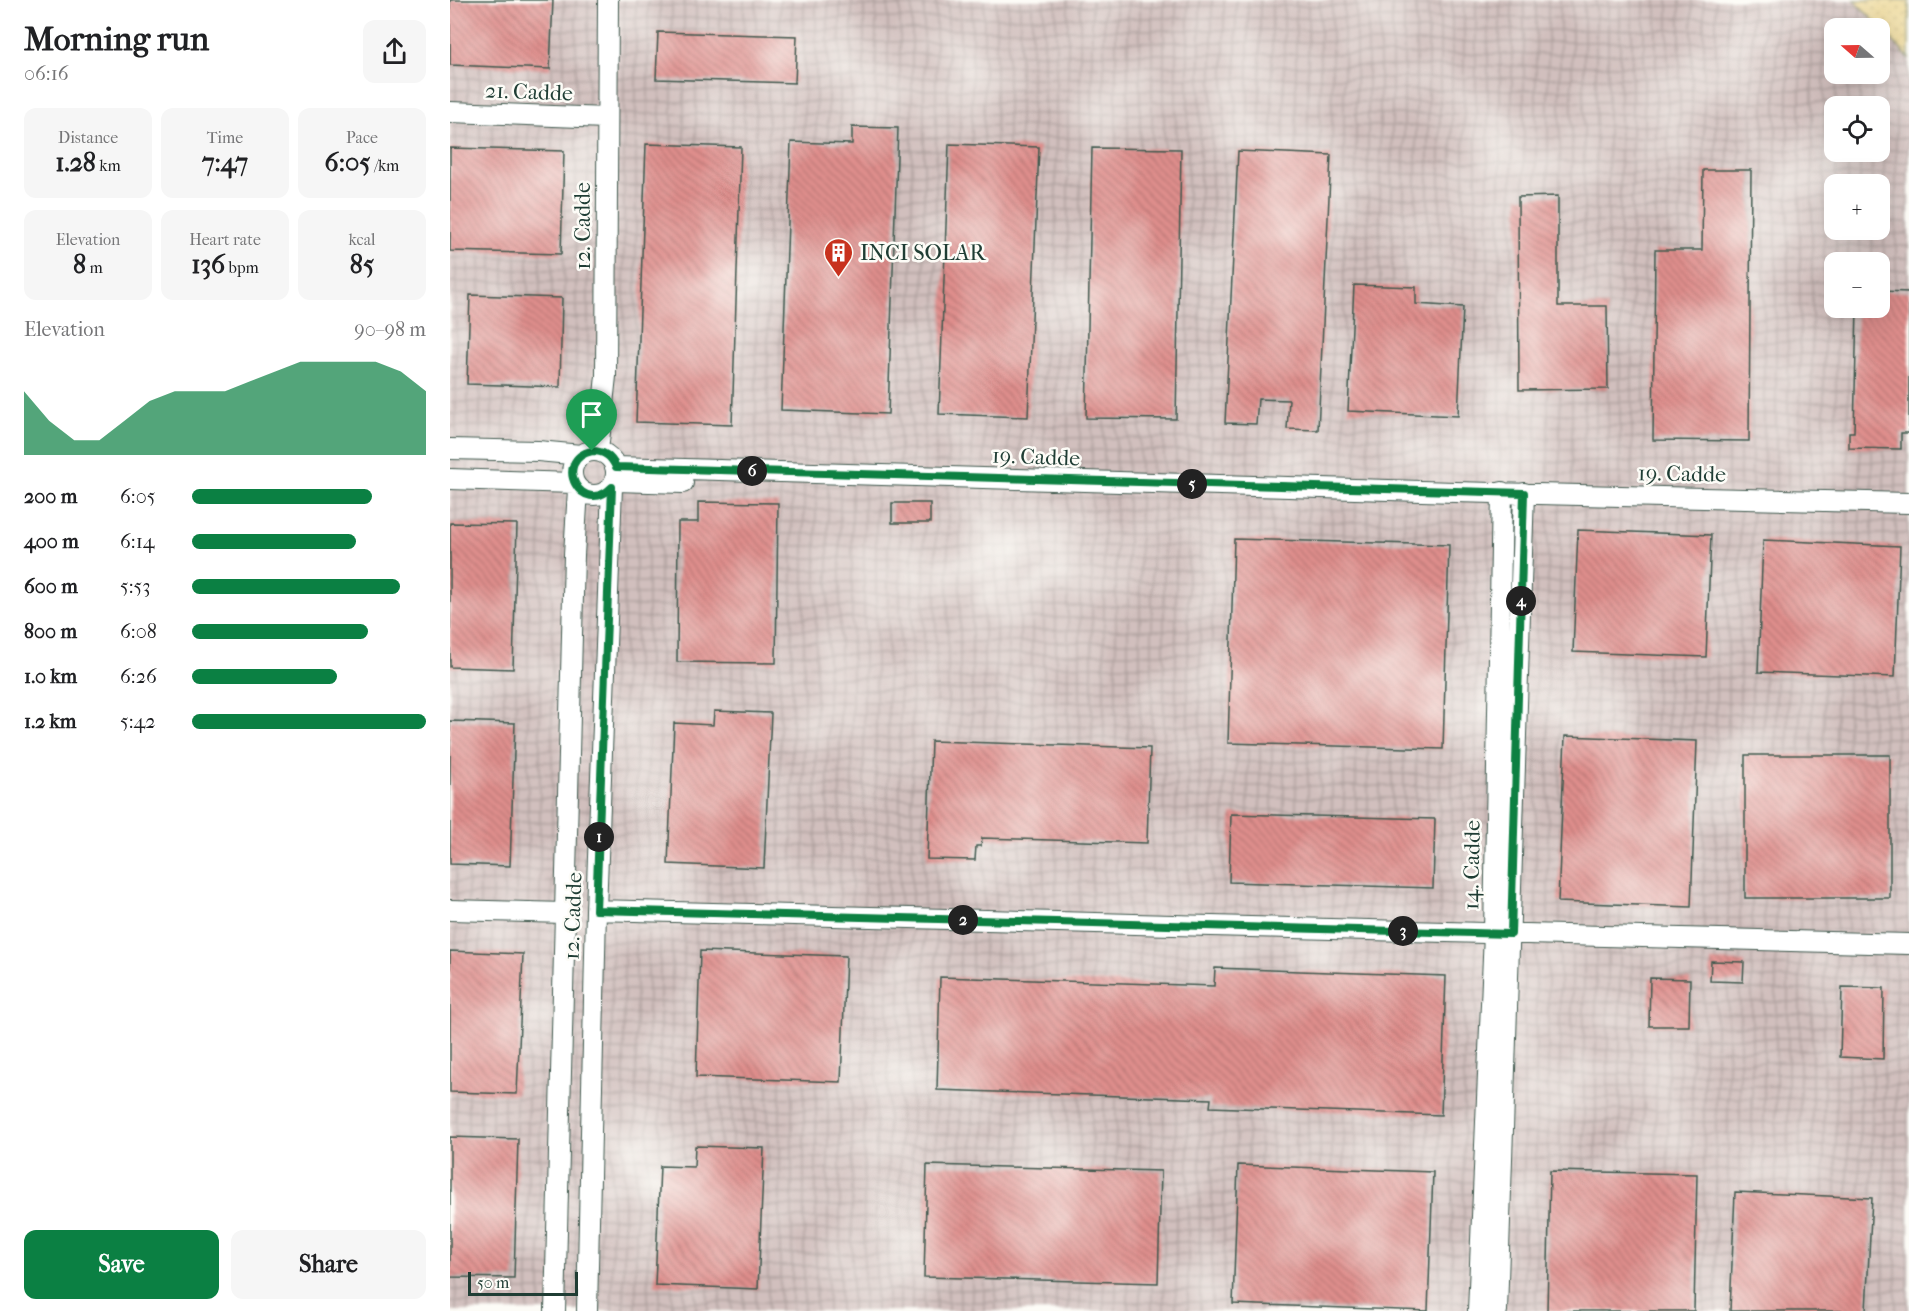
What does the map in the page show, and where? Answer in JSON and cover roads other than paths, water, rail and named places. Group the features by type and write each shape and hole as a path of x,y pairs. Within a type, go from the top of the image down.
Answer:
{"lane":[{"name":"12. Cadde","path":"590,453 606,376 608,0"},
{"name":"21. Cadde","path":"450,112 606,117"},
{"path":"450,449 590,453 609,456 615,478 608,492 595,496 589,495 576,486 450,479"},
{"path":"576,486 572,471 573,465 590,453"},
{"name":"12. Cadde","path":"586,1311 596,910 615,478"},
{"name":"19. Cadde","path":"615,478 1403,502 1415,502 1455,492 1502,492 1909,503"},
{"name":"12. Cadde","path":"555,1311 576,486"},
{"name":"14. Cadde","path":"1478,1311 1502,933 1502,492"},
{"path":"1497,1311 1502,933 1524,493"},
{"path":"450,910 565,913"},
{"path":"596,910 1909,944"}],"place":[{"name":"INCI SOLAR","path":"839,278"}]}
